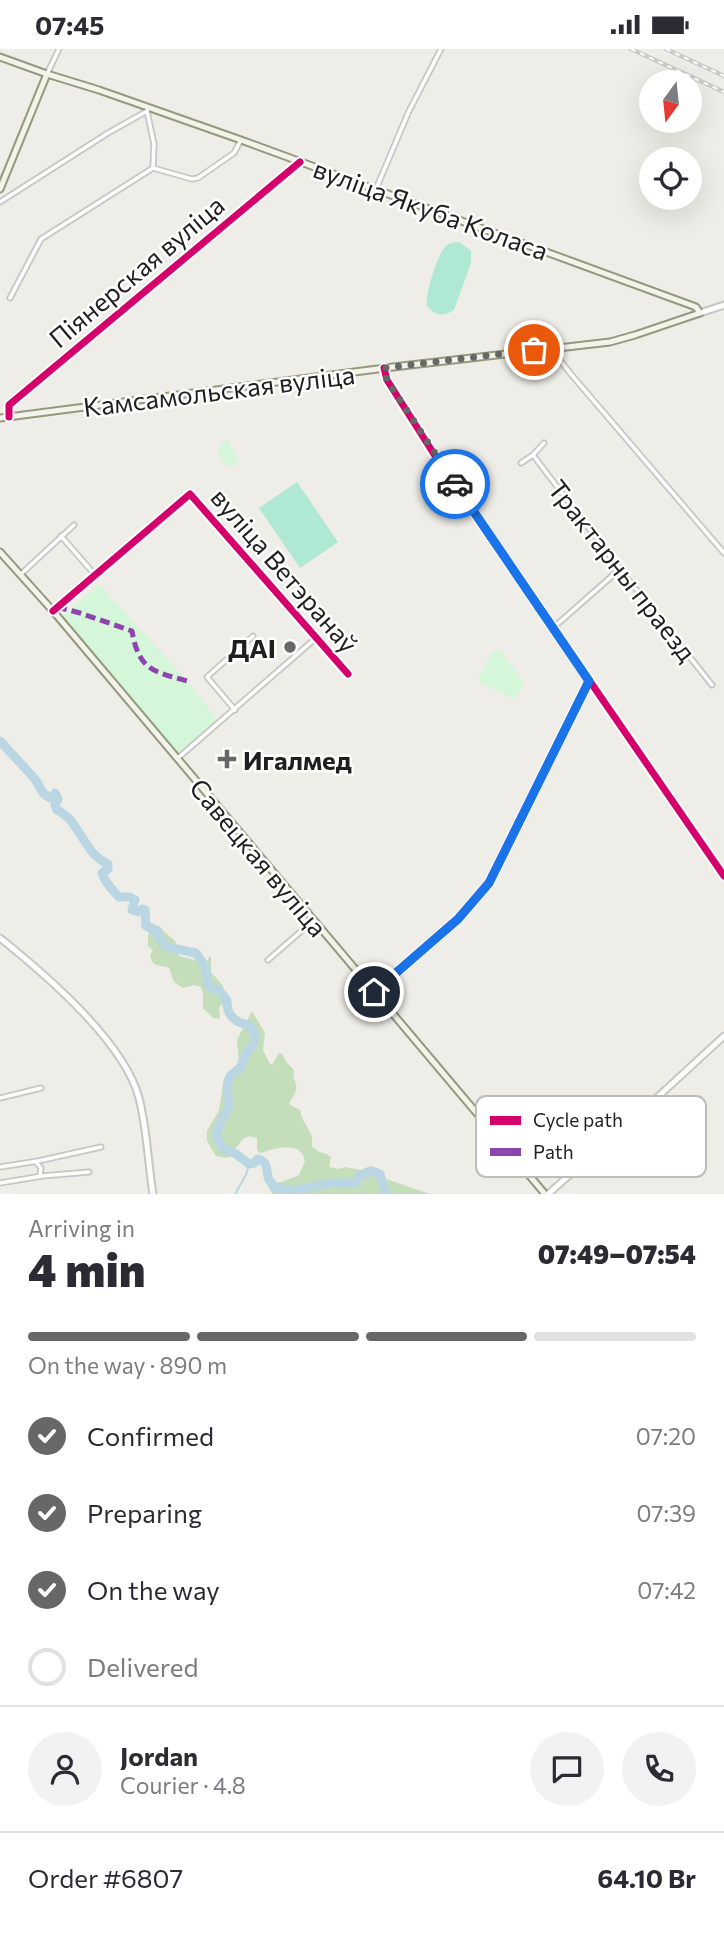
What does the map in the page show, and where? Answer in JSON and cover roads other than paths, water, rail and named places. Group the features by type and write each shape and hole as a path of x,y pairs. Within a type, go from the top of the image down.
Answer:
{"main road":[{"name":"вуліца Якуба Коласа","path":"0,57 376,189 696,307 700,313"},
{"path":"0,189 47,74"},
{"name":"Камсамольская вуліца","path":"0,418 622,339 700,313"},
{"name":"Савецкая вуліца","path":"0,552 53,611 476,1112"},
{"name":"Савецкая вуліца","path":"532,1177 546,1194"}],"street":[{"path":"47,74 59,49"},
{"path":"376,189 409,111 441,49"},
{"path":"0,202 147,109 153,144 153,168"},
{"path":"10,298 41,239 153,168 192,179 198,178 234,153 241,140"},
{"name":"Піянерская вуліца","path":"9,417 9,405 300,162"},
{"name":"Камсамольская вуліца","path":"700,313 724,305"},
{"path":"551,348 724,553"},
{"path":"384,368 387,380 432,450 724,876"},
{"path":"521,463 544,443"},
{"name":"Трактарны праезд","path":"533,455 712,685"},
{"name":"вуліца Ветэранаў","path":"95,575 190,495 348,674"},
{"path":"20,575 74,525"},
{"path":"53,611 95,575 61,536"},
{"path":"553,628 620,569"},
{"path":"234,710 206,677 253,636"},
{"path":"177,760 316,638"},
{"path":"374,992 458,919 489,883 589,681"},
{"path":"268,960 314,920"},
{"path":"0,938 76,1006 114,1050 129,1075 139,1098 153,1194"},
{"path":"659,1096 724,1036"},
{"path":"0,1098 41,1089"},
{"path":"0,1167 101,1147"},
{"path":"36,1162 42,1171 38,1177"},
{"path":"0,1183 89,1172"},
{"path":"546,1194 566,1177"}],"waterway":[{"path":"0,741 35,779 43,793 50,798 54,797 55,793 58,799 55,805 57,810 71,821 93,852 108,864 108,869 102,873 111,889 119,897 135,900 132,910 145,910 146,926 158,931 157,936 167,947 196,953 205,966 208,984 219,990 227,1000 230,1014 254,1031 254,1043 240,1068 230,1076 227,1086 229,1108 217,1132 217,1138 224,1149 249,1164 258,1159 262,1161 266,1165 269,1180 276,1188 292,1191 329,1183 355,1183 359,1176 372,1171 380,1174 387,1194"},
{"path":"235,1194 249,1164"}],"railway":[{"path":"631,49 724,92"},
{"path":"666,49 724,76"}],"place":[{"name":"ДАІ","path":"290,647"},
{"name":"Игалмед","path":"227,759"}]}
